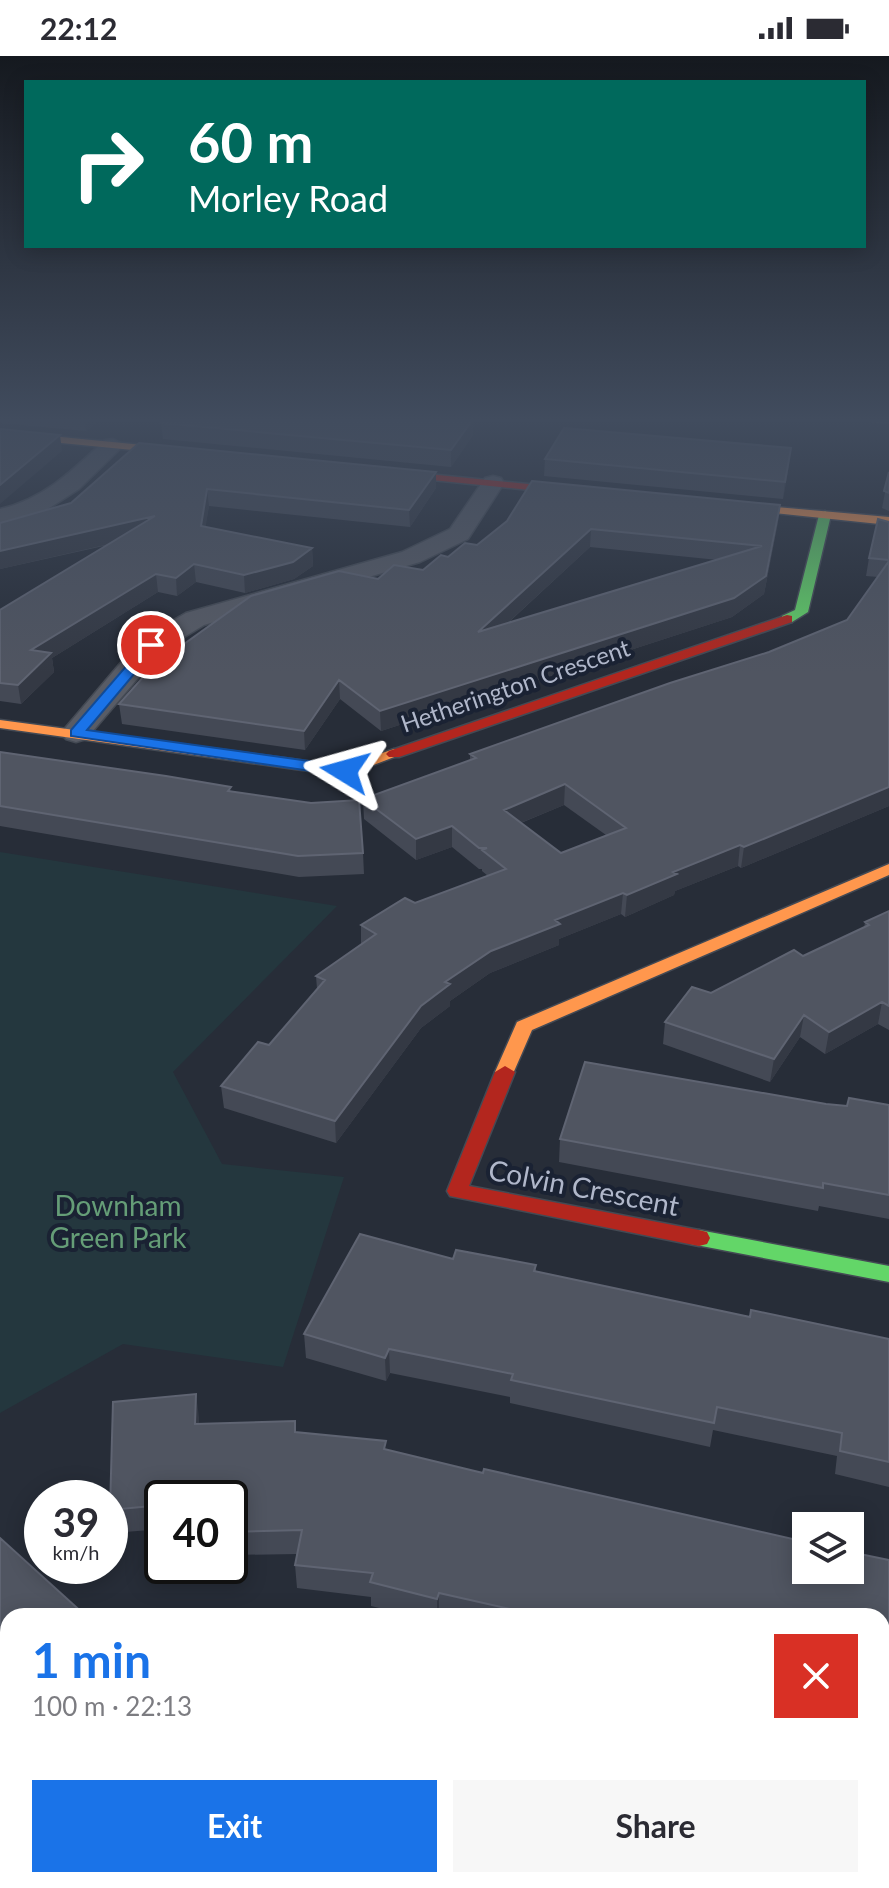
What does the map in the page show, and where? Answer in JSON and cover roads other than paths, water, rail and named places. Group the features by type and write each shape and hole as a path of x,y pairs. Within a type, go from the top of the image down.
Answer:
{"street":[{"path":"0,516 32,509 42,502"},
{"path":"76,733 151,645 195,619 411,557 459,534 480,502"},
{"path":"699,503 889,521"},
{"name":"Hetherington Crescent","path":"0,724 345,771 792,617 801,612 805,600 825,515"},
{"name":"Colvin Crescent","path":"889,869 524,1026 457,1191 889,1274"}],"park label":[{"name":"Downham Green Park","path":"118,1221"}]}
